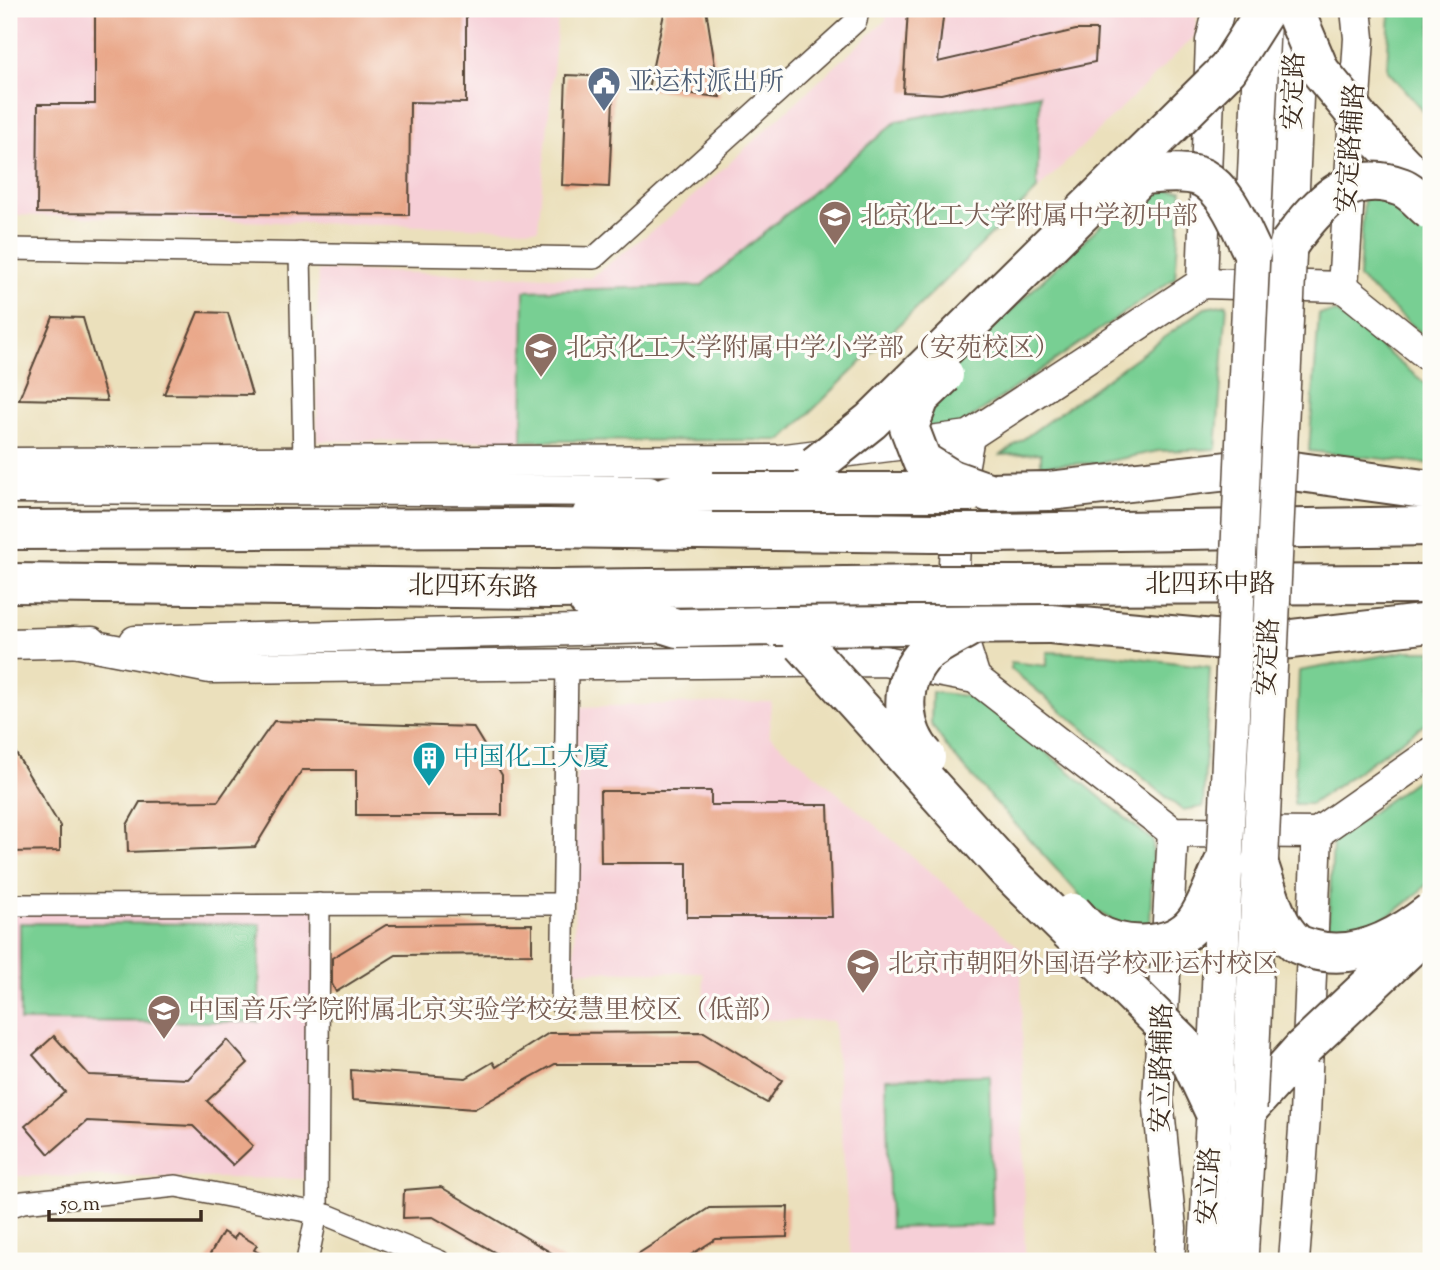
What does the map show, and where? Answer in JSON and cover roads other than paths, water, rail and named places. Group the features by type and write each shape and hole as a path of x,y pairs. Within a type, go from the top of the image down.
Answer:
{"highway":[{"path":"767,492 816,465 871,421 1228,69 1281,13 1320,71 1363,122 1431,194"},
{"path":"988,492 951,479 922,461 909,427 920,398 1142,175 1172,173 1202,178 1228,204 1252,251"},
{"path":"1289,244 1313,210 1343,186 1374,180 1404,187 1431,211"},
{"path":"15,529 548,528 696,492 1049,491 1264,467 1431,490"},
{"name":"北四环中路","path":"548,528 988,533 1431,526"},
{"name":"北四环中路","path":"937,585 1431,584"},
{"name":"北四环东路","path":"17,585 552,589 937,585"},
{"path":"552,589 677,628 1050,624 1257,643 1431,623"},
{"path":"774,626 803,644 823,663 1006,869 1182,1043 1232,1110 1303,1048 1431,927"},
{"path":"971,626 921,657 909,685 904,712 919,749 1091,932 1139,945 1171,940 1194,923 1241,864 1297,945 1328,954 1360,951 1395,938 1431,912"}],"main road":[{"name":"安定路","path":"1241,864 1289,244 1281,13"},
{"name":"安定路","path":"1232,1110 1241,864 1252,251 1281,13"},
{"name":"安立路","path":"1206,1261 1227,1180 1232,1110"},
{"name":"安立路","path":"1227,1180 1240,1261"}],"street":[{"path":"9,248 594,257 856,20 858,9"},
{"path":"1202,283 1212,41 1219,9"},
{"name":"安定路辅路","path":"1343,287 1359,38 1356,9"},
{"path":"300,253 304,462"},
{"path":"9,463 778,460 969,436 1202,283 1343,287 1431,358"},
{"path":"969,436 957,503 952,605 975,678"},
{"path":"9,488 696,492"},
{"name":"北四环东路","path":"9,644 677,628"},
{"path":"74,642 210,668 884,661 975,678 1174,832 1317,833 1431,753"},
{"path":"562,1006 567,664"},
{"name":"安立路辅路","path":"1168,1261 1171,1228 1158,1099 1174,832"},
{"path":"1294,1261 1305,1116 1317,833"},
{"path":"307,1261 317,1213 319,904"},
{"path":"9,905 562,904"},
{"path":"9,1207 23,1202 176,1186 317,1213 439,1261"}],"place":[{"name":"亚运村派出所","path":"604,113"},
{"name":"北京化工大学附属中学初中部","path":"835,247"},
{"name":"北京化工大学附属中学小学部（安苑校区）","path":"541,379"},
{"name":"中国化工大厦","path":"429,788"},
{"name":"北京市朝阳外国语学校亚运村校区","path":"863,995"},
{"name":"中国音乐学院附属北京实验学校安慧里校区（低部）","path":"164,1041"}]}
